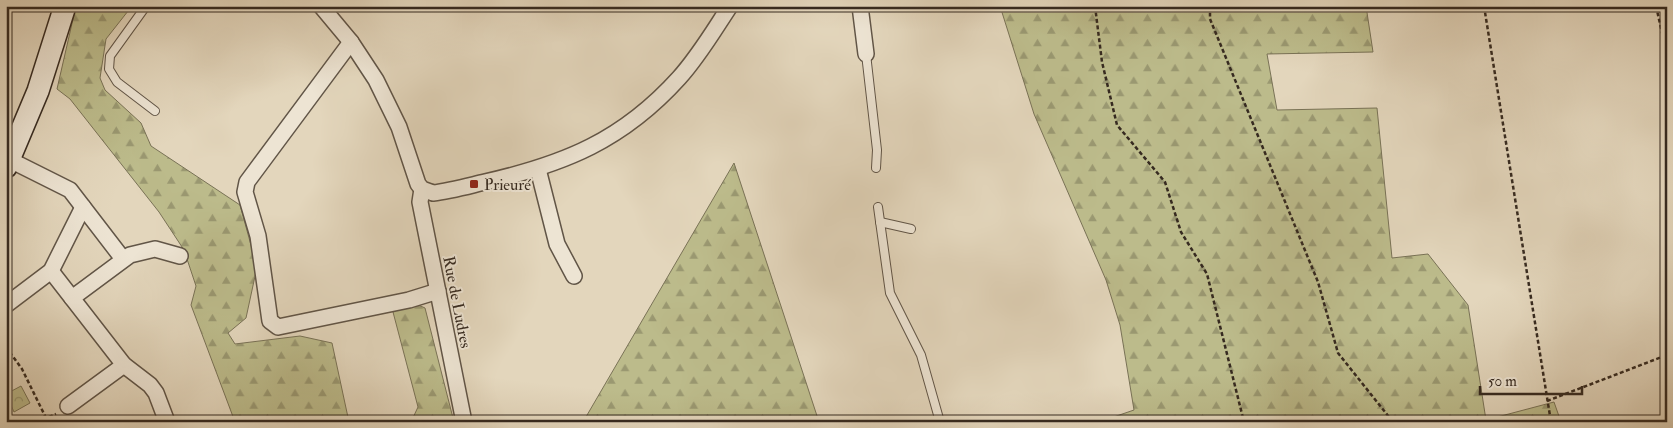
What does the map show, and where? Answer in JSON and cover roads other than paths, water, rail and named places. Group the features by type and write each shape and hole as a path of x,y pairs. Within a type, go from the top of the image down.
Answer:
{"street":[{"path":"65,6 38,91 8,164 64,186 83,207 123,259"},
{"path":"321,6 366,62 399,127 416,179 422,189 429,193 438,193 538,169 592,147 634,121 681,76 730,6"},
{"path":"860,6 866,54"},
{"path":"351,42 247,182 245,192 258,236 270,321 278,327 394,303 438,291"},
{"path":"538,169 557,244 574,276"},
{"name":"Rue de Ludres","path":"422,189 420,202 464,422"},
{"path":"6,305 51,271 83,207"},
{"path":"72,298 123,259 139,252 156,249 180,256"},
{"path":"51,271 124,365 153,389 167,422"},
{"path":"68,406 124,365"}],"lane":[{"path":"146,6 110,56 109,69 117,82 155,111"},
{"path":"866,54 877,150 876,168"},
{"path":"878,207 890,293 922,355 940,422"},
{"path":"880,222 911,229"}],"place":[{"name":"Prieuré","path":"474,184"}]}
